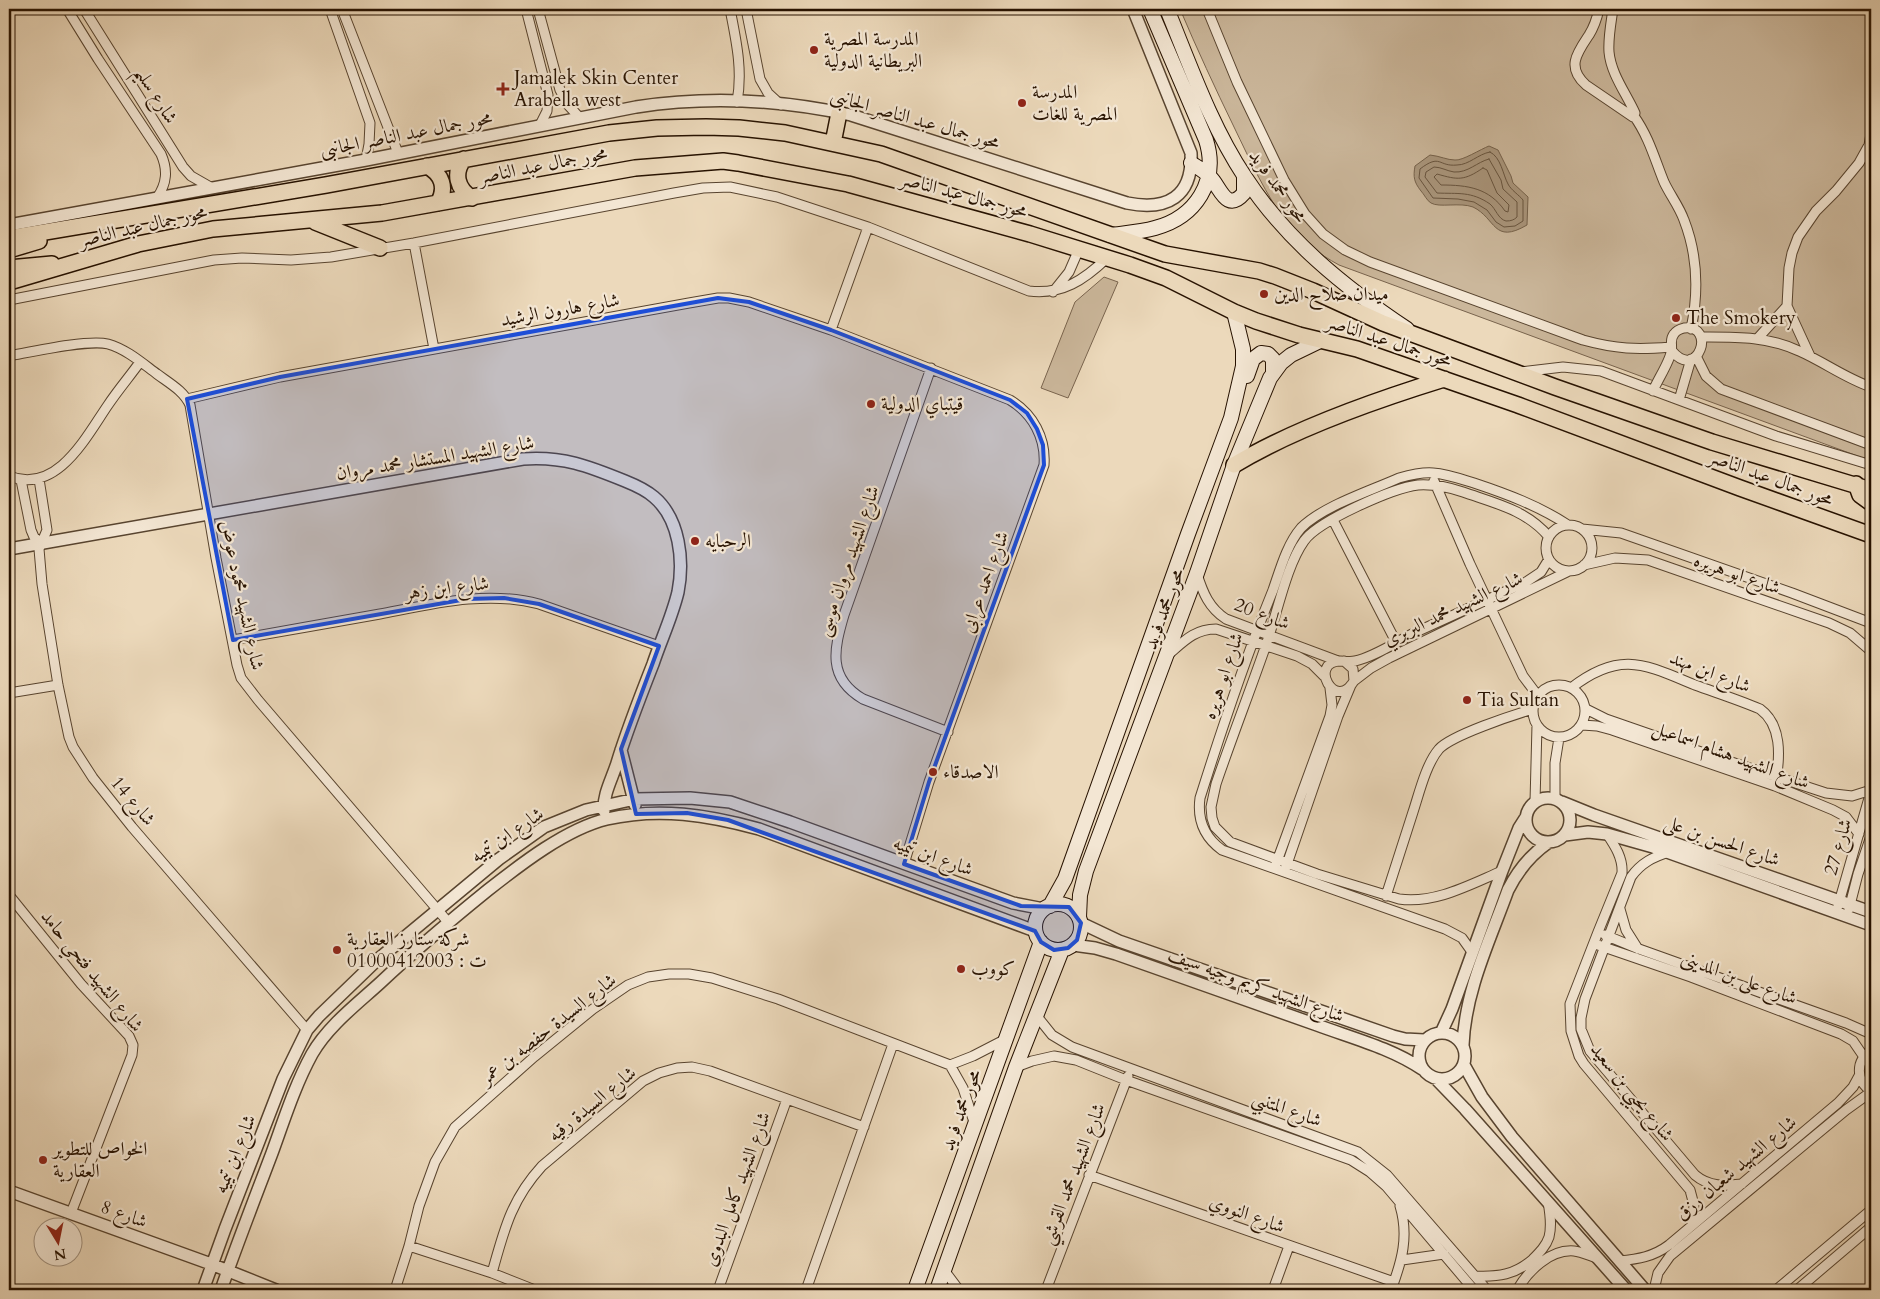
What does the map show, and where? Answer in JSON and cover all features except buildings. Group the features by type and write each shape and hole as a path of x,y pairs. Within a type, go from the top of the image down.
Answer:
{"main road":[{"path":"1108,235 1155,228 1178,219 1198,200 1205,189 1209,175 1210,156 1206,140 1150,9"},
{"name":"محور محمد فريد","path":"1167,9 1207,104 1244,176 1271,213 1317,260 1357,294 1420,337"},
{"path":"833,143 839,113"},
{"name":"محور جمال عبد الناصر","path":"9,238 317,187 609,133 657,128 739,128 785,134 881,154 1165,254 1259,271 1275,276 1313,291 1382,323 1712,442 1871,490"},
{"path":"464,159 458,168 458,183 464,192 472,198"},
{"name":"محور جمال عبد الناصر","path":"9,282 138,244 213,229 373,214 635,168 723,161 848,184 1107,258 1166,278 1234,312 1273,327 1357,349 1518,405 1740,488 1868,532"},
{"path":"1191,163 1209,175 1222,196 1231,200 1238,198 1244,193 1244,176"},
{"path":"427,166 436,172 442,182 442,193 438,203"},
{"path":"311,220 380,248"},
{"path":"9,250 68,228"},
{"path":"9,268 40,264 66,264"},
{"name":"محور محمد فريد","path":"1047,908 1065,879 1188,534 1232,418 1243,366 1243,349 1234,312"},
{"name":"محور محمد فريد","path":"1080,920 1080,895 1086,871 1197,573 1249,424 1273,372 1292,355 1322,340"},
{"path":"1239,385 1246,378 1253,359 1257,354 1264,352 1271,356 1274,362 1273,372"},
{"path":"1234,465 1275,443 1317,425 1444,379"},
{"path":"1856,484 1860,495 1871,504"},
{"path":"1063,905 1069,907 1080,920 1080,935 1068,947 1054,950 1047,947 1038,936 1037,919 1047,908 1063,905"},
{"name":"محور محمد فريد","path":"916,1290 1007,1039 1038,936"},
{"name":"محور محمد فريد","path":"937,1290 1036,1015 1068,947"}],"street":[{"path":"69,13 84,9"},
{"name":"شارع سليم","path":"84,9 143,106 183,167 191,176 212,189"},
{"path":"330,9 370,123 366,160"},
{"path":"342,9 398,153"},
{"path":"526,9 548,96 547,111 540,125"},
{"path":"538,9 560,90 568,105 580,118"},
{"path":"730,9 738,50 740,79 737,102"},
{"path":"746,9 760,79 768,92 781,105"},
{"path":"1133,9 1188,144 1191,163"},
{"path":"1207,9 1237,82 1284,180 1305,214 1334,243 1370,262 1583,340 1614,348 1671,349"},
{"path":"1599,9 1594,25 1576,55 1576,71 1586,85 1607,98 1631,117 1634,116"},
{"path":"1613,9 1610,55 1615,74 1635,112 1634,116 1649,141 1664,182 1679,209 1689,235 1697,282 1692,329"},
{"name":"شارع سليم","path":"69,13 161,154 164,163 165,181 157,198"},
{"path":"533,31 543,29"},
{"path":"738,50 753,47"},
{"path":"98,59 110,52"},
{"path":"353,72 364,68"},
{"name":"محور جمال عبد الناصر الجانبى","path":"9,225 212,189 540,125 664,103 737,102 781,105 839,113 1139,206 1159,206 1172,200 1186,183 1191,163"},
{"path":"133,112 143,106"},
{"path":"1810,356 1787,306 1789,268 1792,253 1798,237 1816,211 1836,191 1859,163 1871,134"},
{"path":"9,300 221,259 311,259 414,243 664,195 716,187 750,190 777,197 868,227 1029,291 1053,292 1075,284 1095,270 1107,258"},
{"path":"831,330 868,227"},
{"path":"414,243 434,349"},
{"path":"1053,292 1069,272 1079,249"},
{"name":"شارع هارون الرشيد","path":"187,399 280,377 718,298 749,302 831,330 931,368"},
{"path":"1758,338 1787,306"},
{"path":"1653,391 1671,349 1671,340 1674,334 1685,328 1692,329 1701,337 1701,351 1694,358 1679,400"},
{"path":"1701,337 1735,336 1758,338 1785,345 1810,356 1843,376 1871,387"},
{"path":"9,356 86,343 106,344 120,349 140,362 180,391 187,399"},
{"path":"1671,349 1677,357 1684,360 1694,358"},
{"path":"1694,358 1709,380 1721,389 1871,445"},
{"path":"9,476 21,480 38,479 56,471 67,460 140,362"},
{"name":"شارع احمد عرابى","path":"904,864 920,808 1044,465 1043,445 1037,429 1020,406 1010,400 931,368"},
{"name":"شارع الشهيد مروان موسى","path":"931,368 844,615 837,639 835,656 840,674 854,694 948,732"},
{"path":"1519,372 1550,368 1591,369 1612,374 1776,436 1871,465"},
{"name":"شارع الشهيد محمود عوض","path":"187,399 190,405 241,678 249,690 448,922"},
{"name":"شارع الشهيد المستشار محمد مروان","path":"9,549 523,459 556,458 580,463 643,489 660,503 672,521 678,542 680,574 674,607 606,792 604,805 605,820"},
{"path":"1432,473 1435,485 1523,676 1538,696"},
{"name":"شارع ابو هريره","path":"1276,864 1222,850 1207,836 1199,818 1200,798 1229,705 1252,640 1288,550 1301,529 1311,520 1334,506 1407,475 1432,473 1456,477 1528,503 1543,509 1568,525"},
{"name":"شارع 14","path":"38,479 47,530 41,543 39,556 41,577 58,685 69,737 93,778 132,827 305,1033"},
{"path":"21,480 31,530 34,537 41,543"},
{"name":"شارع ابو هريره","path":"1472,952 1462,938 1450,931 1276,864 1230,842 1215,827 1211,807 1218,775 1270,635 1293,562 1300,548 1312,533 1333,520 1374,500 1418,485 1435,485 1457,490 1522,514 1539,526 1549,537"},
{"path":"1333,520 1396,642"},
{"path":"1568,525 1582,529 1587,534 1591,547 1588,560 1584,565 1569,571 1557,568 1548,559 1546,544 1549,537 1557,528 1568,525"},
{"name":"شارع ابو هريره","path":"1582,529 1621,533 1871,623"},
{"name":"شارع ابو هريره","path":"1584,565 1615,558 1648,560 1829,622 1850,633 1871,652"},
{"name":"شارع الشهيد محمد البربري","path":"1341,661 1356,661 1366,658 1535,577 1541,572 1548,559"},
{"name":"شارع الشهيد محمد البربري","path":"1352,683 1371,668 1389,658 1569,571"},
{"name":"شارع 20","path":"1197,573 1206,600 1215,611 1232,622 1341,661"},
{"name":"شارع ابن زهر","path":"233,640 404,609 487,598 521,599 539,604 659,646"},
{"name":"شارع 20","path":"1166,656 1188,637 1201,630 1223,630 1305,659 1324,676"},
{"path":"1276,864 1330,716 1332,699 1330,688 1324,676 1328,666 1341,661 1353,669 1352,683 1338,716 1286,868"},
{"name":"شارع ابن مهند","path":"1571,688 1599,670 1615,665 1631,664 1652,668 1760,709 1768,714 1777,736 1776,782"},
{"path":"1330,688 1339,691 1352,683"},
{"path":"9,693 58,685"},
{"path":"1441,1033 1452,1009 1519,828 1535,802 1536,725 1533,709 1538,696 1547,688 1560,685 1571,688 1581,697 1586,709 1582,725 1572,734 1560,738 1546,734 1536,725"},
{"path":"1386,896 1422,784 1435,755 1446,744 1500,720 1533,709"},
{"name":"شارع الشهيد هشام اسماعيل","path":"1586,709 1606,719 1776,782 1840,813 1851,822 1859,834"},
{"name":"شارع الشهيد هشام اسماعيل","path":"1582,725 1612,730 1776,782 1834,795 1852,796 1871,790"},
{"path":"1463,1045 1450,1034 1441,1033 1429,1036 1424,1040 1418,1054 1422,1069 1426,1074 1436,1079 1444,1080 1459,1072 1464,1065 1463,1045 1466,1012 1476,977 1508,890 1527,860 1548,842 1560,838 1569,828 1570,814 1558,800 1555,763 1560,738"},
{"path":"621,749 635,800 636,814"},
{"name":"شارع 27","path":"1845,902 1848,870 1871,790"},
{"name":"شارع ابن تيميه","path":"203,1290 211,1264 283,1080 305,1033 319,1016 376,961 499,859 544,827 604,805 635,800 681,798 730,802 1013,903 1047,908"},
{"path":"1535,802 1547,798 1558,800"},
{"name":"شارع الحسن بن على","path":"1558,800 1594,815 1871,912"},
{"name":"شارع ابن تيميه","path":"222,1290 294,1092 317,1046 333,1028 448,922 526,860 581,829 605,820 636,814 688,813 743,825 1038,936"},
{"path":"1526,817 1526,824 1532,835 1548,842"},
{"name":"شارع الحسن بن على","path":"1565,834 1588,832 1607,834 1670,852 1871,925"},
{"name":"شارع يحيي بن سعيد","path":"1607,834 1620,856 1623,864 1622,873 1570,1004 1571,1031 1579,1056 1594,1077 1690,1190 1694,1205 1692,1225"},
{"name":"شارع 27","path":"1841,914 1858,874 1871,836"},
{"name":"شارع يحيي بن سعيد","path":"1670,852 1648,860 1631,877 1585,999 1580,1029 1590,1051 1702,1181 1719,1186 1742,1184"},
{"name":"شارع ابو هريره","path":"1286,868 1386,896 1412,901 1448,893 1502,871"},
{"path":"1848,870 1858,874"},
{"name":"شارع الشهيد فتحي حامد","path":"9,895 81,984 124,1030 133,1045 132,1055 71,1213"},
{"path":"1620,908 1626,930 1639,949"},
{"name":"شارع الشهيد كريم وجيه سيف","path":"1080,920 1119,940 1393,1036 1424,1040"},
{"name":"شارع على بن المدينى","path":"1598,932 1639,949 1846,1023 1871,1034"},
{"name":"شارع على بن المدينى","path":"1593,943 1841,1034 1853,1041 1864,1057"},
{"name":"شارع الشهيد كريم وجيه سيف","path":"1068,947 1095,948 1116,954 1387,1050 1422,1069"},
{"name":"شارع السيدة حفصه بن عمر","path":"395,1290 419,1206 435,1162 455,1127 534,1056 593,1009 628,985 648,978 669,974 689,974 712,978 778,999 950,1065"},
{"name":"شارع المتنبي","path":"1036,1015 1052,1035 1062,1042 1358,1152 1387,1175 1487,1290"},
{"path":"319,1016 333,1028"},
{"path":"305,1033 317,1046"},
{"path":"975,1125 963,1088 950,1065 1007,1039"},
{"path":"806,1290 893,1044"},
{"path":"1871,1051 1864,1057 1859,1070 1862,1083 1871,1092"},
{"name":"شارع المتنبي","path":"1016,1068 1044,1058 1065,1057 1350,1160 1378,1179 1474,1290"},
{"path":"1464,1065 1482,1097 1512,1137 1646,1290"},
{"name":"شارع السيدة رقيه","path":"492,1273 507,1219 530,1178 643,1081 659,1072 692,1067 710,1071 864,1127"},
{"name":"شارع الشهيد محمد القرشي","path":"1046,1290 1130,1068"},
{"name":"شارع الشهيد شعبان رزق","path":"1654,1290 1658,1273 1670,1256 1742,1184 1838,1103 1853,1087 1859,1076"},
{"path":"1436,1079 1626,1290"},
{"name":"شارع الشهيد شعبان رزق","path":"1619,1261 1635,1260 1654,1254 1669,1245 1692,1225 1719,1209 1871,1092"},
{"name":"شارع الشهيد كامل البدوى","path":"718,1290 787,1099"},
{"name":"شارع النووي","path":"1089,1175 1289,1246 1392,1286 1402,1260 1405,1234 1399,1202"},
{"name":"شارع 8","path":"9,1191 228,1270 276,1290"},
{"path":"1475,1276 1508,1274 1517,1271 1538,1254 1546,1245 1549,1236 1551,1225 1548,1202"},
{"path":"1776,1290 1871,1210"},
{"path":"1797,1290 1808,1286 1871,1227"},
{"path":"409,1246 492,1273 535,1290"},
{"path":"1273,1290 1289,1246"},
{"path":"1517,1290 1532,1270 1556,1254 1575,1251 1598,1258"},
{"path":"1402,1260 1444,1254"},
{"path":"944,1270 959,1290"}],"highlighted area":[{"path":"718,298 749,302 831,330 1010,400 1027,413 1037,429 1043,445 1044,465 929,782 904,864 1021,906 1069,907 1081,923 1077,940 1068,948 1054,950 1041,942 1035,931 728,820 687,813 636,814 621,749 659,646 539,604 504,598 467,599 233,640 187,399 280,377"}],"shaded area":[{"path":"1180,9 1871,9 1871,461 1339,265 1311,247 1293,230 1265,190 1220,98"},
{"path":"1104,277 1118,282 1068,398 1041,388 1075,302"}],"water":[{"path":"1489,146 1498,150 1513,183 1528,197 1527,225 1516,230 1501,231 1473,207 1431,203 1415,182 1415,166 1430,155 1458,160"}],"place":[{"name":"المدرسة المصرية البريطانية الدولية","path":"814,50"},
{"name":"Jamalek Skin Center Arabella west","path":"503,89"},
{"name":"المدرسة المصرية للغات","path":"1022,103"},
{"name":"ميدان صلاح الدين","path":"1264,294"},
{"name":"The Smokery","path":"1676,318"},
{"name":"قيتباي الدولية","path":"871,404"},
{"name":"الرحبايه","path":"695,541"},
{"name":"Tia Sultan","path":"1467,700"},
{"name":"الاصدقاء","path":"933,772"},
{"name":"شركة ستارز العقارية ت : 01000412003","path":"337,950"},
{"name":"كووب","path":"961,969"},
{"name":"الخواص للتطوير العقارية","path":"43,1160"}]}
